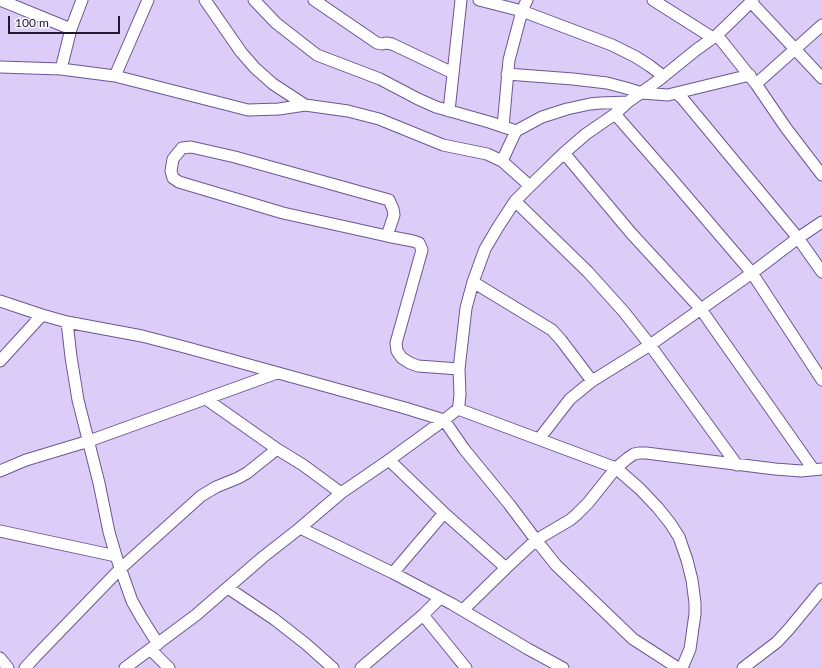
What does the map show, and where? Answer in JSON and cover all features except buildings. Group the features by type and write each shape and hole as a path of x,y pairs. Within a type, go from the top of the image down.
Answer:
{"street":[{"path":"0,0 71,29"},
{"path":"61,69 71,29 82,0"},
{"path":"115,76 148,0"},
{"path":"205,0 241,52 255,68 273,84 305,105"},
{"path":"254,0 276,23 317,55 380,80 425,103 516,131"},
{"path":"314,0 377,43 392,44 453,73"},
{"path":"449,111 461,0"},
{"path":"479,0 522,11 612,46 636,57 663,76"},
{"path":"503,127 510,54 522,11 527,0"},
{"path":"653,0 715,37 753,79 786,128 822,175"},
{"path":"125,668 196,615 263,557 342,493 458,409 460,395 459,368 466,308 473,282 485,250 515,202 564,153 586,134 715,37 752,1 822,78"},
{"path":"507,74 607,83 642,93 668,95 676,94 753,79 796,49 822,24"},
{"path":"0,67 61,69 115,76 248,110 279,109 305,105 360,113 379,119 443,145 486,154 502,161 530,186"},
{"path":"676,94 682,98 798,238 822,272"},
{"path":"502,161 516,131 542,117 567,109 600,103 628,102"},
{"path":"614,114 752,272 822,380"},
{"path":"387,236 394,215 389,200 192,147 182,148 173,159 171,171 173,178 179,182 283,213 387,236 413,241 420,243 422,250 396,343 397,351 402,358 418,366 459,368"},
{"path":"463,610 536,540 570,520 588,503 616,468 634,454 639,453 775,469 801,471 818,469 700,308 631,233 564,153"},
{"path":"515,202 588,272 624,312 650,345 737,465"},
{"path":"539,439 570,399 592,382 650,345 822,222"},
{"path":"473,282 552,330 592,382"},
{"path":"0,301 67,322 142,336 444,420 464,449 556,565 633,639 678,668"},
{"path":"0,361 42,315"},
{"path":"67,322 71,358 80,410 89,441 109,532 116,556 132,601 154,647 169,668"},
{"path":"0,471 26,460 89,441 277,373"},
{"path":"206,398 342,493"},
{"path":"458,409 616,468 640,489 670,523 679,537 687,560 692,580 695,603 690,649 682,668"},
{"path":"25,668 120,569 202,496 216,487 238,478 278,449"},
{"path":"389,460 444,513 506,568"},
{"path":"393,573 444,513"},
{"path":"300,528 393,573 463,610 563,668"},
{"path":"0,531 116,556"},
{"path":"228,588 274,619 306,644 333,668"},
{"path":"743,668 790,630 822,589"},
{"path":"361,668 423,615 440,598"},
{"path":"423,615 465,668"},
{"path":"0,658 8,668"}]}
